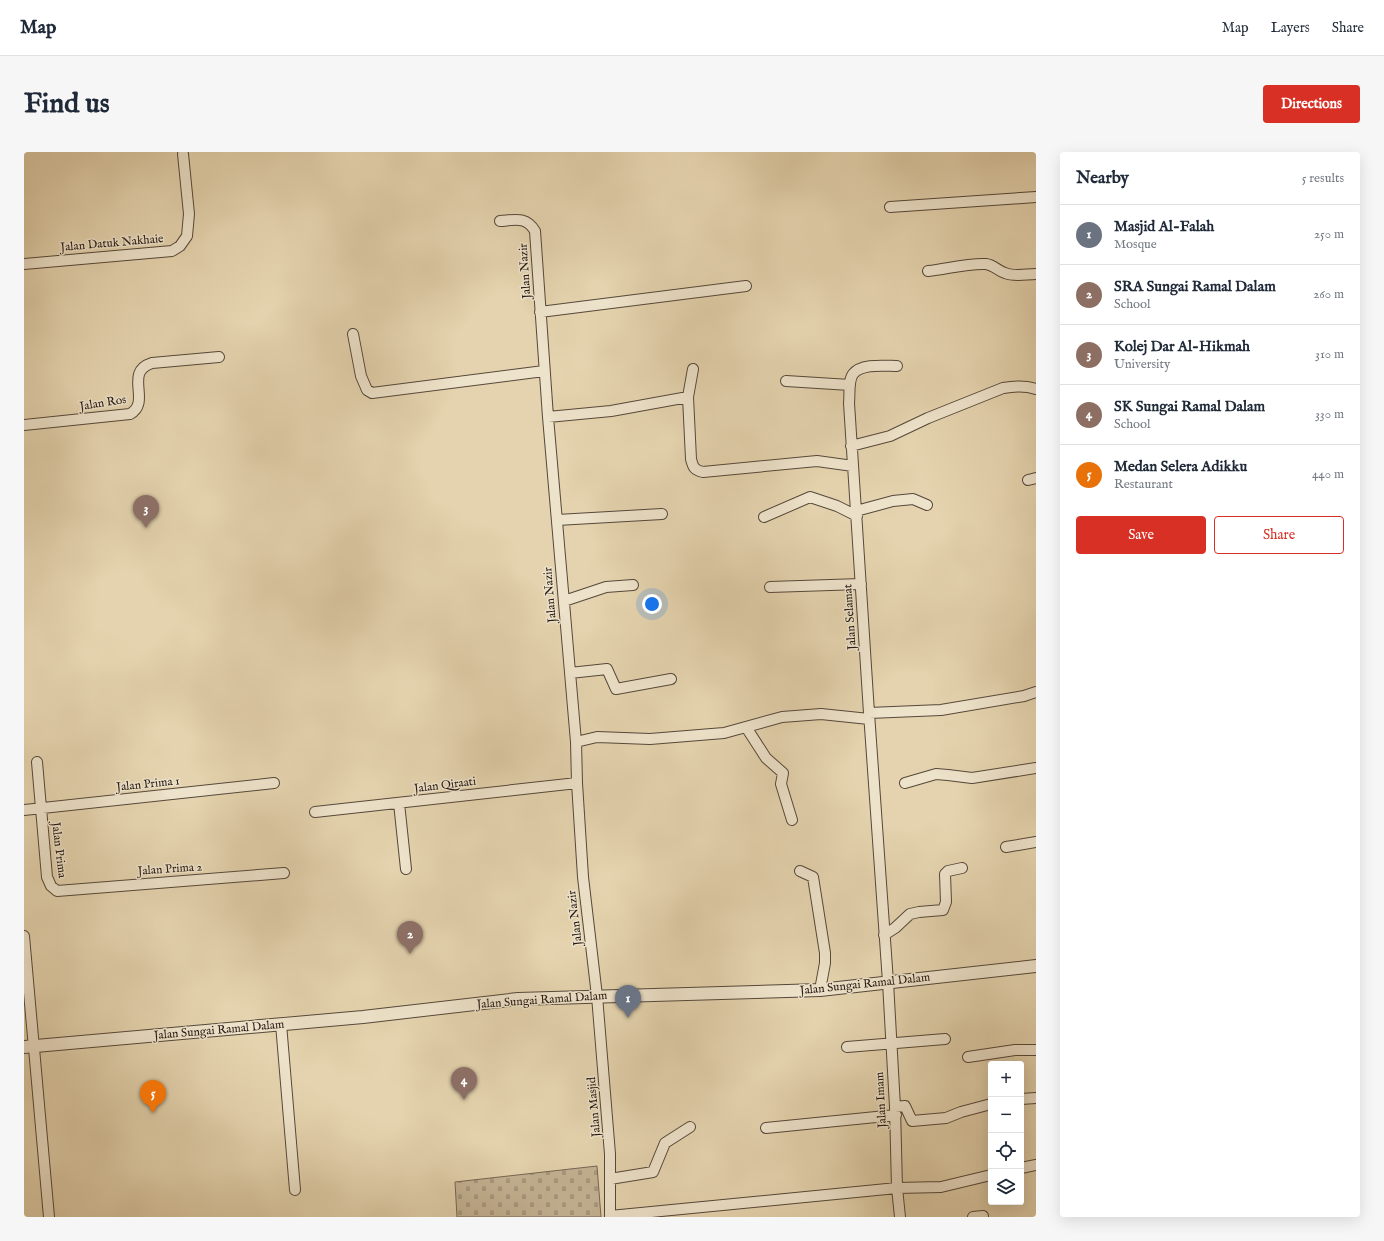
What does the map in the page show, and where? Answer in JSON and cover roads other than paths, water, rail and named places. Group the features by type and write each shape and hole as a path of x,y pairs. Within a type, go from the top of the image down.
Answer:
{"street":[{"name":"Jalan Datuk Nakhaie","path":"24,264 172,251 180,246 187,236 189,214 183,154"},
{"path":"890,207 1036,196"},
{"name":"Jalan Nazir","path":"500,221 522,220 531,225 535,231 544,371 576,742 583,877 598,996"},
{"path":"928,271 987,264 994,266 1007,274 1036,274"},
{"path":"540,312 746,286"},
{"path":"354,334 361,376 366,390 372,393 544,371"},
{"name":"Jalan Ros","path":"24,425 130,414 137,407 139,396 138,374 146,365 152,363 219,356"},
{"path":"786,381 850,385 853,374 861,369 876,365 897,366"},
{"path":"693,369 688,396 691,459 693,467 697,471 703,472 817,461 853,466"},
{"name":"Jalan Selamat","path":"850,385 851,446 888,982"},
{"path":"851,446 890,436 928,418 1003,388 1022,386 1036,389"},
{"path":"548,417 611,411 688,396"},
{"path":"764,517 810,497 856,514 893,500 913,499 927,505"},
{"path":"557,520 662,514"},
{"path":"770,587 861,584"},
{"path":"564,601 606,587 633,585"},
{"path":"570,673 607,669 616,689 671,679"},
{"path":"576,742 597,737 650,739 724,733 782,717 821,714 869,716 941,710 1024,696 1036,692"},
{"path":"746,727 766,758 783,773 781,784 792,820"},
{"name":"Jalan Prima","path":"37,762 47,878 51,886 58,891"},
{"path":"905,783 936,774 948,774 972,778 1036,768"},
{"name":"Jalan Prima 1","path":"24,810 274,783"},
{"name":"Jalan Qiraati","path":"315,812 577,783"},
{"path":"399,803 406,869"},
{"path":"1006,847 1036,842"},
{"path":"884,935 895,928 910,914 943,910 946,902 945,874 948,871 962,868"},
{"path":"800,871 813,877 825,963 820,990"},
{"name":"Jalan Prima 2","path":"58,891 284,873"},
{"path":"24,936 29,1047 48,1217"},
{"name":"Jalan Sungai Ramal Dalam","path":"29,1047 363,1017 518,999 820,990 1036,966"},
{"name":"Jalan Imam","path":"888,982 896,1111 897,1188 900,1217"},
{"name":"Jalan Masjid","path":"598,996 610,1154 610,1217"},
{"path":"281,1024 296,1190"},
{"path":"847,1047 945,1039"},
{"path":"968,1057 1015,1050 1036,1050"},
{"path":"1024,1099 1036,1098"},
{"path":"766,1128 896,1111 905,1106 912,1121 946,1118 961,1112 988,1105"},
{"path":"610,1179 653,1172 665,1143 690,1127"},
{"path":"1024,1167 1036,1165"},
{"path":"610,1217 897,1188 941,1187 988,1176"}],"place":[{"name":"Kolej Dar Al-Hikmah","path":"146,528"},
{"name":"SRA Sungai Ramal Dalam","path":"410,954"},
{"name":"Masjid Al-Falah","path":"628,1018"},
{"name":"SK Sungai Ramal Dalam","path":"464,1100"},
{"name":"Medan Selera Adikku","path":"153,1113"}]}
